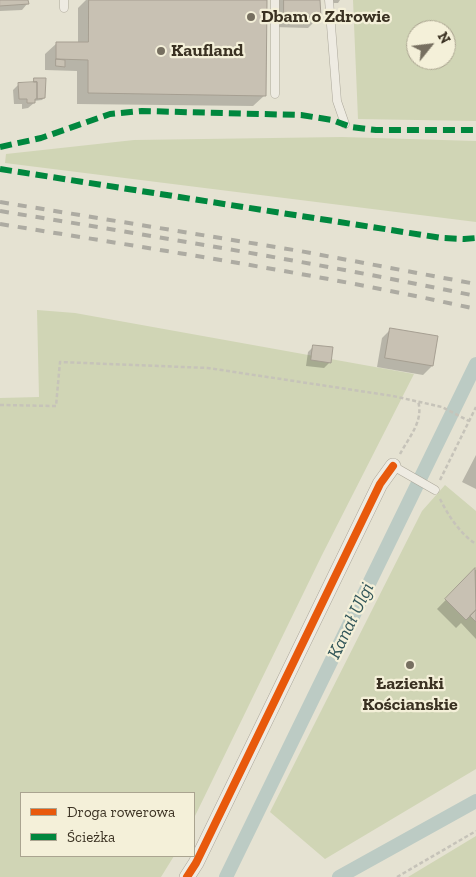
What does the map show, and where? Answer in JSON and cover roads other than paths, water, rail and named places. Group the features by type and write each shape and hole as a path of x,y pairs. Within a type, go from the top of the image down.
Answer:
{"street":[{"path":"188,877 380,484 392,466"}],"lane":[{"path":"275,94 276,0"},
{"path":"329,0 337,101 345,124"},
{"path":"392,466 432,489"}],"waterway":[{"name":"Kanał Ulgi","path":"226,877 476,364"},
{"path":"339,877 476,801"}],"railway":[{"path":"0,202 300,251 476,284"},
{"path":"0,211 298,261 476,296"},
{"path":"0,224 298,274 476,309"}],"place":[{"name":"Dbam o Zdrowie","path":"251,17"},
{"name":"Kaufland","path":"161,51"},
{"name":"Łazienki Kościanskie","path":"410,665"}]}
